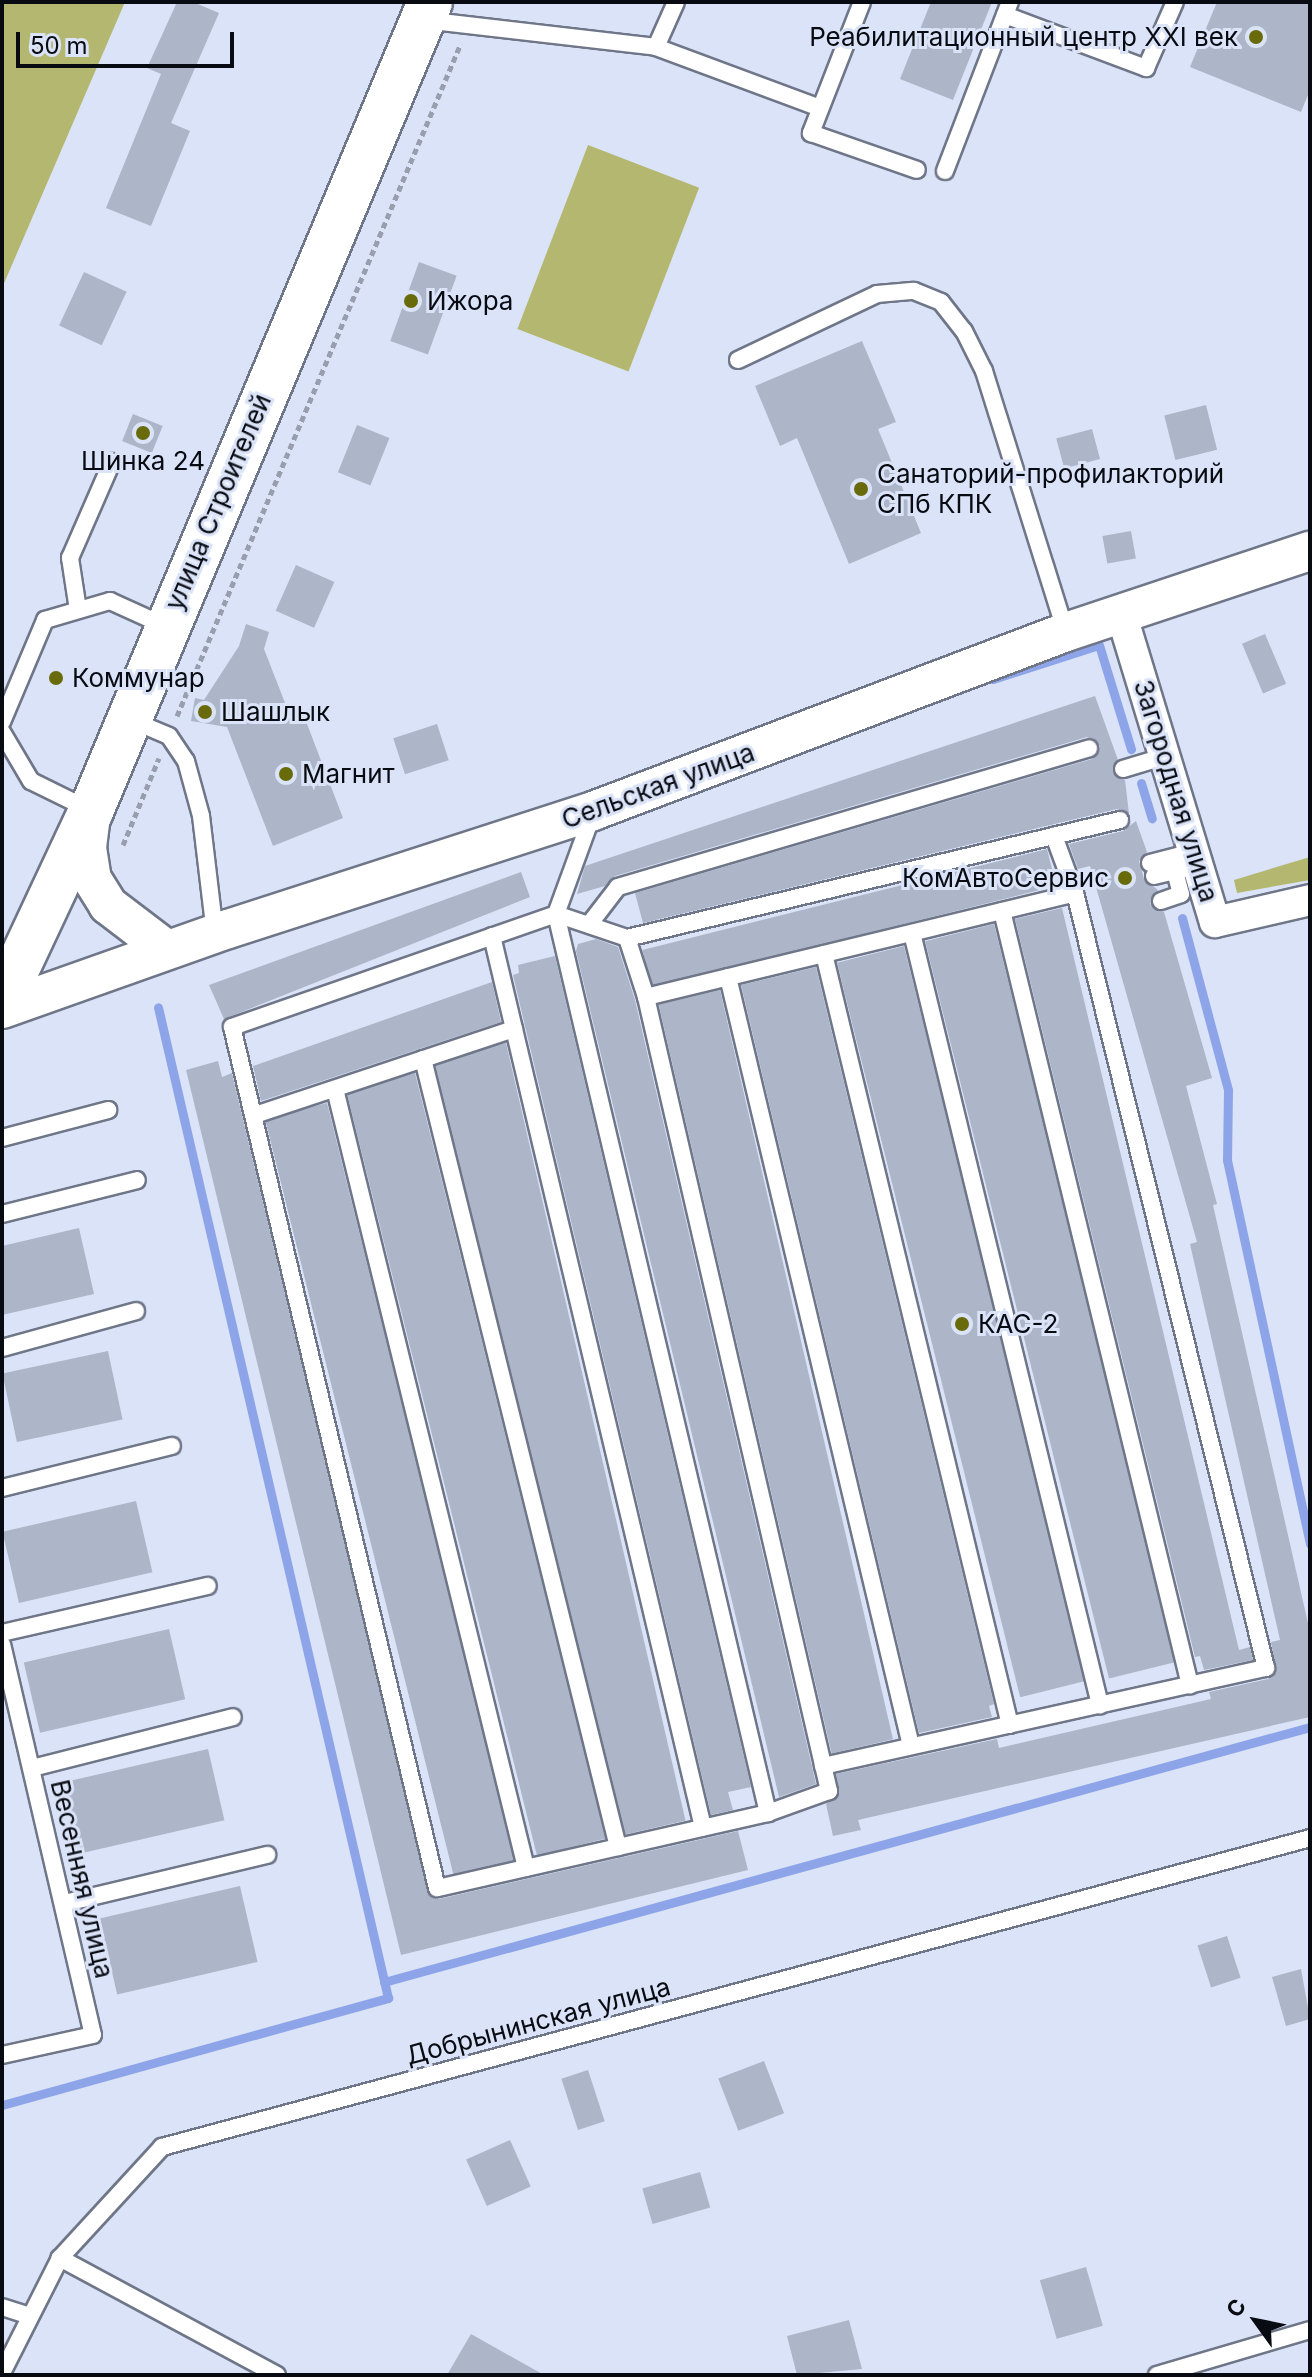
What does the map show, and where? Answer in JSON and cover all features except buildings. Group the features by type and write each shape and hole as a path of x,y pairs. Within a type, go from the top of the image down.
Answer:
{"main road":[{"name":"улица Строителей","path":"2,1001 91,811 165,626 427,11"}],"street":[{"name":"Сельская улица","path":"2,1009 215,933 593,811 1066,632 1310,551"},
{"name":"Загородная улица","path":"1121,613 1166,756 1190,862 1215,922 1310,900"},
{"path":"91,811 87,848 92,879 108,905 167,950"}],"lane":[{"path":"656,47 676,2"},
{"path":"862,2 811,133 917,170"},
{"path":"945,171 1008,8 1146,68 1175,2"},
{"path":"427,11 468,27 656,47 820,108"},
{"path":"738,360 877,294 914,291 941,302 964,331 984,371 1066,632"},
{"path":"78,610 70,558 112,462"},
{"path":"2,722 5,698 45,620 110,601 165,626"},
{"path":"128,719 169,736 186,761 201,816 215,933"},
{"path":"2,732 31,781 91,811"},
{"path":"591,922 618,887 1089,748"},
{"path":"1123,769 1166,756"},
{"path":"593,811 556,914 768,1813"},
{"path":"627,938 646,997 829,1791 768,1813 437,1888 232,1027 556,914 591,922 627,938 1120,820"},
{"path":"823,1766 1266,1668 1075,893 1054,836"},
{"path":"1190,862 1152,870 1190,862"},
{"path":"1161,901 1181,894 1190,862"},
{"path":"646,997 1075,893"},
{"path":"1002,911 1190,1685"},
{"path":"912,933 1100,1705"},
{"path":"492,936 703,1827"},
{"path":"824,954 1010,1725"},
{"path":"728,977 911,1746"},
{"path":"255,1115 514,1029"},
{"path":"423,1059 618,1847"},
{"path":"335,1089 526,1868"},
{"path":"2,1138 108,1110"},
{"path":"2,1214 137,1180"},
{"path":"2,1348 136,1311"},
{"path":"2,1488 172,1446"},
{"path":"2,1633 208,1586"},
{"name":"Весенняя улица","path":"2,1644 65,1903 93,2035 2,2055"},
{"path":"32,1768 233,1717"},
{"name":"Добрынинская улица","path":"2,2373 60,2258 162,2147 1310,1838"},
{"path":"65,1903 267,1855"},
{"path":"60,2258 277,2375"},
{"path":"2,2307 30,2316"},
{"path":"1157,2375 1310,2330"}],"path":[{"path":"119,853 468,27"}],"green space":[{"path":"2,2 125,2 2,288"},
{"path":"588,145 699,188 628,372 517,329"},
{"path":"1310,857 1310,880 1237,893 1234,880"}],"waterway":[{"path":"993,679 1099,645 1131,749"},
{"path":"1141,783 1152,818"},
{"path":"1182,918 1228,1090 1227,1160 1310,1544"},
{"path":"2,2105 388,1998 158,1007"},
{"path":"384,1982 1310,1727"}],"place":[{"name":"Реабилитационный центр ХХI век","path":"1256,37"},
{"name":"Ижора","path":"411,301"},
{"name":"Шинка 24","path":"143,433"},
{"name":"Санаторий-профилакторий СПб КПК","path":"861,489"},
{"name":"Коммунар","path":"56,678"},
{"name":"Шашлык","path":"205,712"},
{"name":"Магнит","path":"286,774"},
{"name":"КомАвтоСервис","path":"1125,878"},
{"name":"КАС-2","path":"962,1324"}]}
